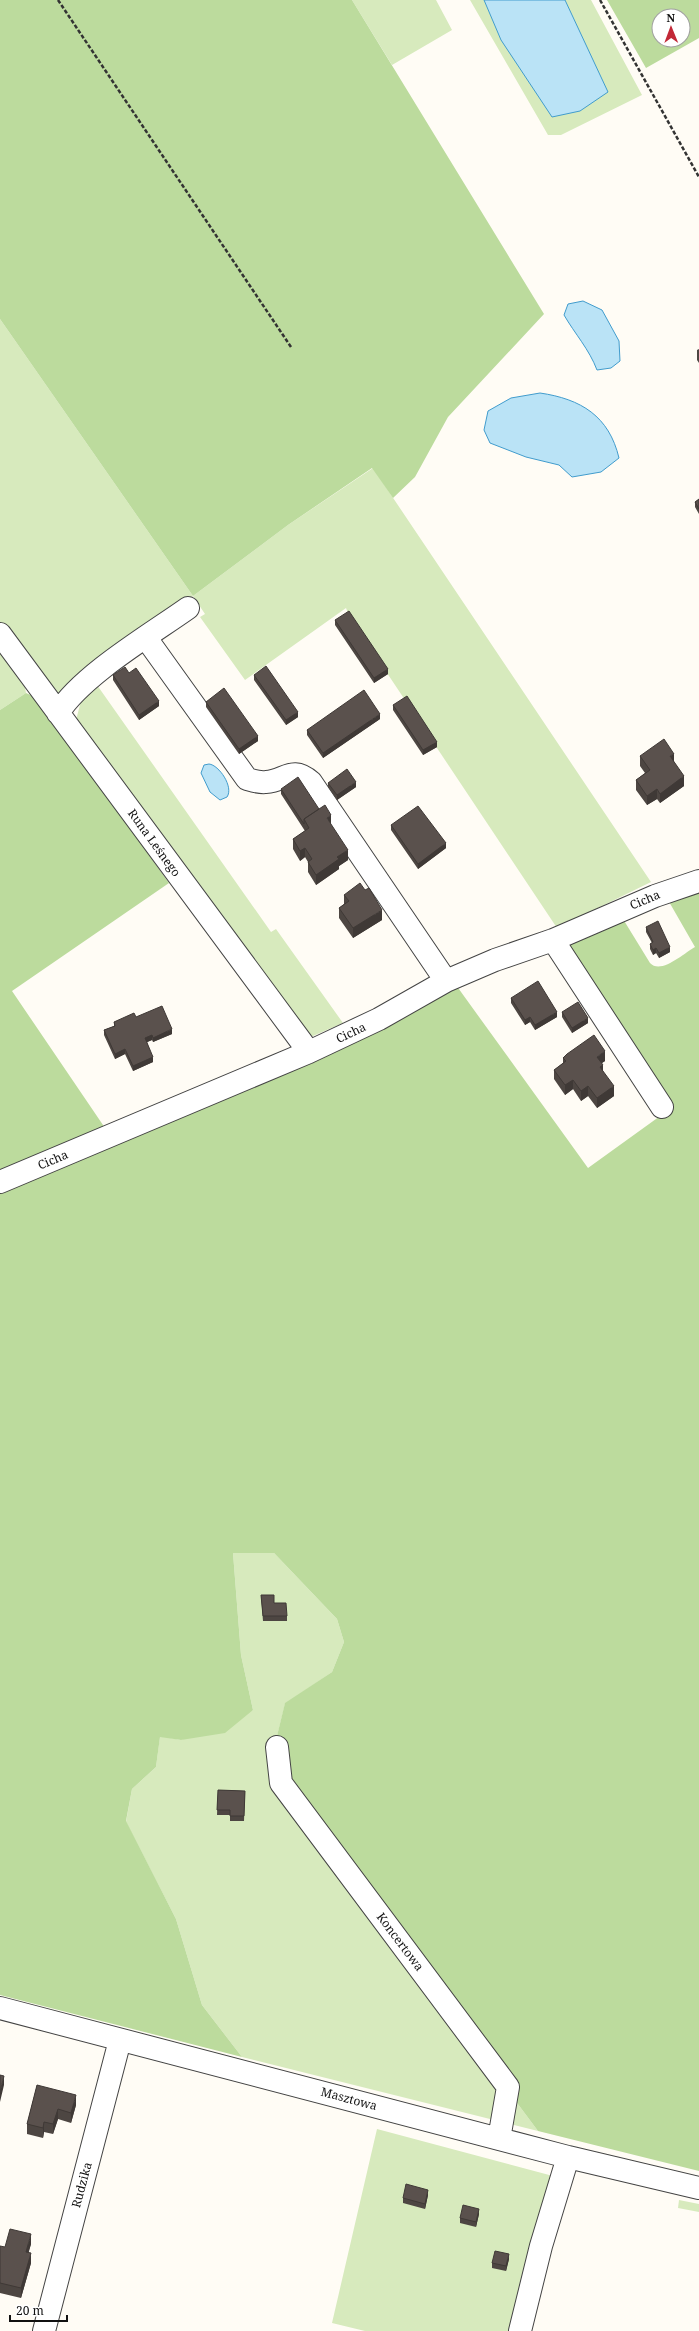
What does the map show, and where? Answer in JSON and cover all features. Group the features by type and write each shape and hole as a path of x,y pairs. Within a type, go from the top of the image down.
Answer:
{"street":[{"path":"58,713 65,702 80,688 188,608"},
{"name":"Runa Leśnego","path":"0,634 309,1052"},
{"path":"146,638 247,779 268,782 289,774 304,776 311,782 446,981"},
{"name":"Cicha","path":"0,1182 309,1052 379,1020 446,981 495,960 554,940 656,896 699,881"},
{"path":"554,940 662,1107"},
{"name":"Koncertowa","path":"277,1747 281,1783 508,2088 499,2139"},
{"name":"Masztowa","path":"0,2008 568,2157 699,2188"},
{"name":"Rudzika","path":"44,2331 120,2040"},
{"path":"520,2331 541,2246 568,2157"}],"path":[{"path":"58,0 291,347"},
{"path":"600,0 699,177"}],"green space":[{"path":"0,0 352,0 544,314 448,417 415,477 393,498 372,468 288,525 193,596 0,319"},
{"path":"352,0 436,0 452,30 392,65"},
{"path":"470,0 591,0 642,95 561,135 548,135"},
{"path":"607,0 699,0 699,38 691,43 691,8 651,8 651,48 681,48 646,68"},
{"path":"0,319 193,596 87,671 56,697 0,623"},
{"path":"373,468 651,882 557,928 349,616 346,608 245,680 200,617 205,614 193,596 288,525"},
{"path":"0,649 24,682 26,693 0,710"},
{"path":"97,685 271,932 276,929 343,1023 306,1039 75,724 82,697"},
{"path":"26,693 37,698 169,883 12,991 103,1125 105,1132 0,1175 0,710"},
{"path":"699,892 699,2171 538,2131 269,1769 285,1703 332,1672 344,1642 337,1619 274,1553 233,1553 241,1655 253,1710 225,1733 181,1740 160,1737 156,1767 132,1789 126,1821 176,1919 202,2005 242,2057 0,1995 0,1187 456,985 588,1168 674,1106 567,942 623,919 650,963 655,966 666,965 695,947 668,900"},
{"path":"233,1553 274,1553 337,1619 344,1642 332,1672 285,1704 269,1769 538,2131 242,2057 202,2005 176,1919 126,1822 132,1789 156,1767 160,1736 181,1740 253,1710 241,1655"},
{"path":"377,2129 553,2176 514,2331 365,2331 332,2323"},
{"path":"679,2200 699,2204 699,2212 678,2208"}],"water":[{"path":"484,0 565,0 608,92 580,111 552,117 501,40"},
{"path":"583,301 602,310 619,341 620,361 611,368 597,370 586,348 564,315 568,304"},
{"path":"540,393 568,400 591,412 608,431 619,458 601,472 572,477 559,465 526,457 490,443 484,430 488,411 511,398"},
{"path":"204,765 213,765 221,772 229,788 227,797 220,800 210,792 201,773"}],"building":[{"path":"699,499 699,509 695,502"},
{"path":"349,611 388,669 374,678 335,620"},
{"path":"266,666 298,712 286,720 254,675"},
{"path":"125,667 129,673 136,668 159,701 139,715 113,675"},
{"path":"224,688 258,736 239,749 206,702"},
{"path":"364,690 380,714 323,753 307,730"},
{"path":"407,696 437,742 423,750 393,705"},
{"path":"664,739 674,754 670,756 684,776 660,794 657,789 647,796 636,780 650,770 640,756"},
{"path":"347,769 356,782 337,795 328,783"},
{"path":"298,777 319,809 304,819 304,824 281,789"},
{"path":"325,805 331,815 327,818 348,850 337,857 339,859 316,875 308,862 312,859 305,848 300,851 293,839 309,828 304,819"},
{"path":"418,806 446,843 418,864 391,825"},
{"path":"360,883 365,890 369,888 382,910 353,928 339,908 349,901 344,895"},
{"path":"658,921 670,947 659,953 656,948 653,950 650,944 653,942 646,927"},
{"path":"538,981 557,1012 535,1025 530,1017 525,1020 511,998"},
{"path":"578,1002 588,1018 572,1028 562,1012"},
{"path":"162,1006 172,1029 153,1038 152,1035 145,1038 153,1057 133,1066 125,1049 115,1054 104,1030 115,1026 114,1022 134,1013 136,1017"},
{"path":"594,1035 605,1051 597,1057 603,1065 600,1067 614,1086 597,1098 588,1086 581,1091 573,1080 565,1085 554,1070 566,1061 563,1058 567,1054"},
{"path":"261,1595 274,1595 274,1603 286,1603 287,1616 263,1616"},
{"path":"218,1790 245,1791 244,1816 230,1816 230,1810 217,1810"},
{"path":"0,2075 4,2076 0,2092"},
{"path":"37,2085 76,2095 71,2113 58,2109 53,2124 44,2122 43,2128 27,2124"},
{"path":"406,2184 428,2190 425,2204 403,2198"},
{"path":"463,2205 479,2209 476,2222 460,2218"},
{"path":"10,2229 31,2234 26,2252 31,2253 21,2288 0,2283 0,2246 5,2247"},
{"path":"495,2251 509,2254 506,2266 492,2263"}]}
